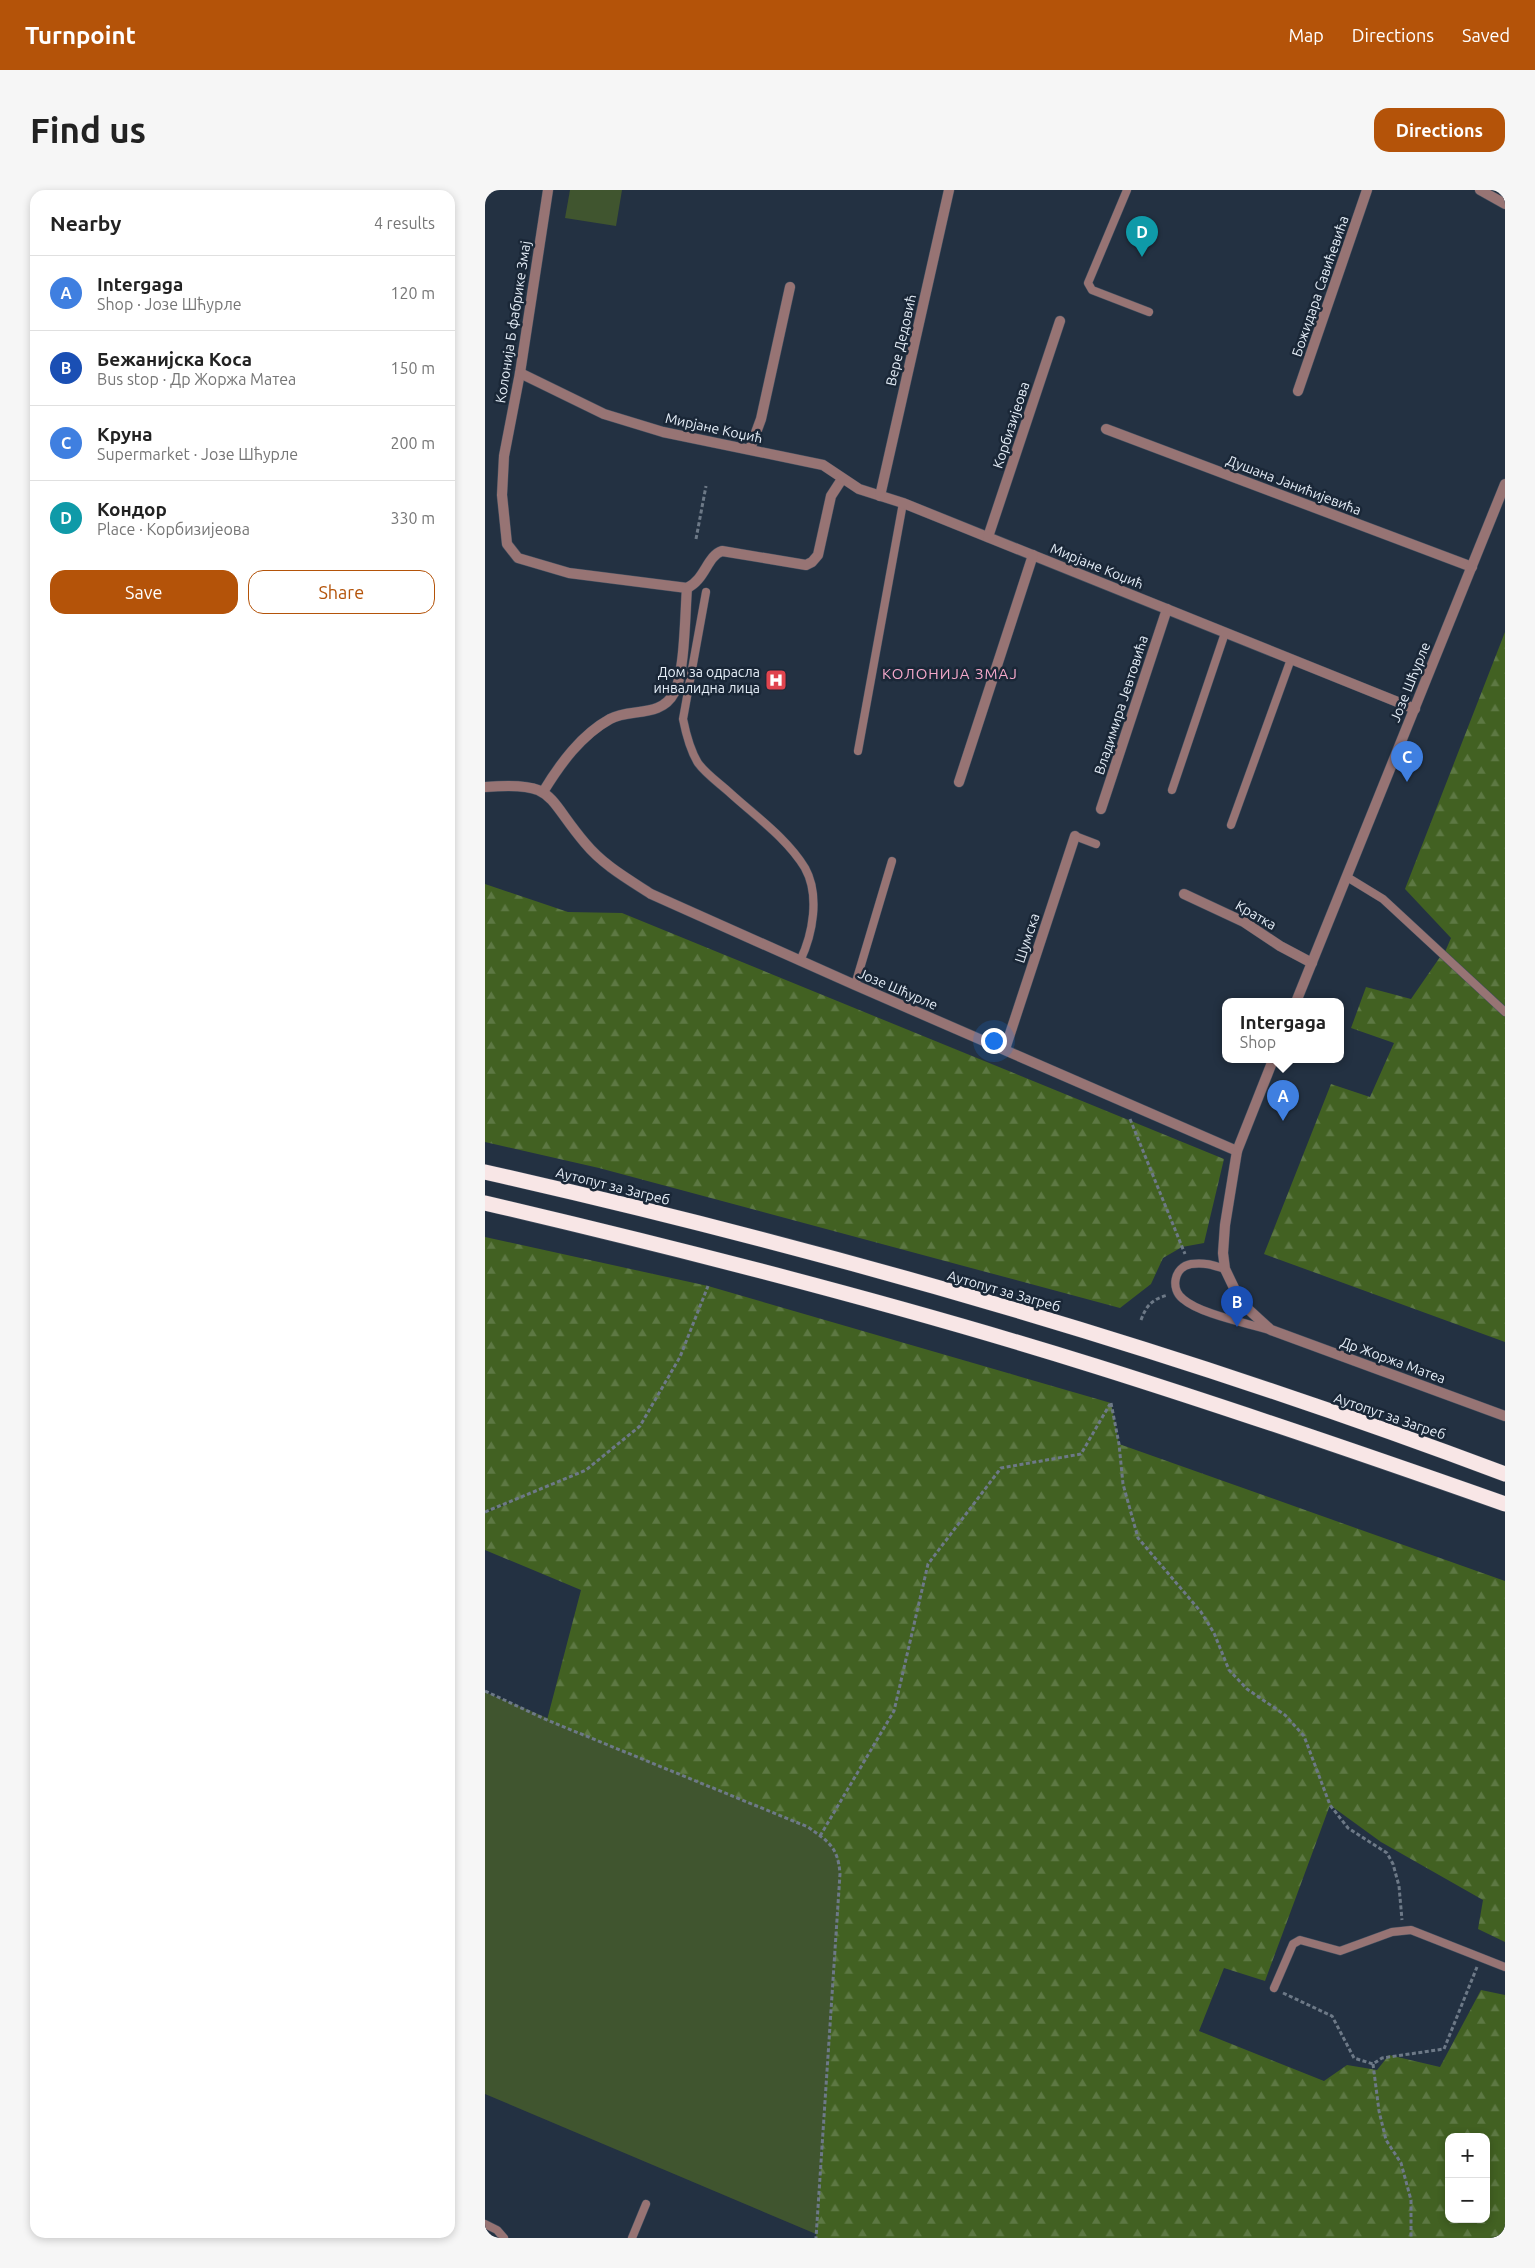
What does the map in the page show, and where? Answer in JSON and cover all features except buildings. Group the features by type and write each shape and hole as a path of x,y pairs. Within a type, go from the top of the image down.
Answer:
{"highway":[{"name":"Аутопут за Загреб","path":"485,1172 766,1241 1050,1322 1282,1396 1505,1474"},
{"path":"485,1203 610,1232 802,1282 1092,1365 1298,1432 1505,1504"}],"street":[{"name":"Колонија Б фабрике Змај","path":"548,190 520,374 504,456 505,535 511,552 527,562 569,573 687,588"},
{"name":"Вере Дедовић","path":"880,496 949,190"},
{"name":"Божидара Савићевића","path":"1298,391 1367,190"},
{"path":"1480,190 1505,204"},
{"path":"750,450 761,419 790,287"},
{"name":"Корбизијеова","path":"988,537 1060,321"},
{"name":"Мирјане Коџић","path":"520,374 605,414 663,432 823,465 859,490 903,503 1415,709"},
{"name":"Душана Јанићијевића","path":"1106,429 1471,566"},
{"path":"543,792 574,748 601,726 621,715 654,710 668,702 674,693 681,667 687,588 695,584 714,556 722,551 798,564 812,562 820,549 831,496 842,479"},
{"name":"Јозе Шћурле","path":"1299,998 1505,484"},
{"path":"959,782 1033,556"},
{"name":"Владимира Јевтовића","path":"1101,809 1167,609"},
{"name":"Јозе Шћурле","path":"485,787 519,785 543,792 553,800 595,854 628,880 651,894 800,961 1237,1151"},
{"name":"Шумска","path":"1005,1049 1075,836"},
{"name":"Кратка","path":"1184,894 1244,922 1312,963"},
{"path":"1271,1330 1249,1310 1225,1269 1223,1253 1225,1225 1237,1151 1272,1063"},
{"name":"Др Жоржа Матеа","path":"1271,1330 1505,1416"}],"lane":[{"path":"1127,190 1088,283 1092,290 1149,312"},
{"path":"857,752 903,503"},
{"path":"706,592 683,719 685,733 698,763 785,844 805,868 811,888 812,919 809,943 800,961"},
{"path":"1172,790 1225,633"},
{"path":"1231,825 1291,659"},
{"path":"1075,836 1096,844"},
{"path":"855,985 892,861"},
{"path":"1347,877 1383,899 1505,1012"},
{"path":"1225,1269 1210,1264 1189,1264 1176,1277 1177,1293 1183,1300 1197,1308 1271,1330"},
{"path":"1274,1988 1293,1944 1300,1940 1340,1951 1402,1931 1422,1933 1505,1967"},
{"path":"631,2238 646,2204"},
{"path":"485,2224 497,2230 504,2238"}],"path":[{"path":"696,539 706,486"},
{"path":"1123,1100 1189,1264"},
{"path":"485,1512 586,1470 639,1426 680,1358 708,1286"},
{"path":"1141,1320 1146,1308 1156,1298 1177,1293"},
{"path":"820,1836 893,1711 928,1564 1001,1468 1081,1454 1111,1404 1119,1444 1123,1484 1138,1538 1201,1612 1215,1633 1229,1670 1247,1689 1285,1715 1304,1736 1330,1805 1348,1828 1387,1853 1393,1864 1399,1886 1402,1931"},
{"path":"485,1691 547,1720 808,1828 833,1846 839,1859 840,1874 816,2238"},
{"path":"1373,2064 1382,2058 1444,2050 1481,1957"},
{"path":"1274,1988 1332,2016 1354,2058 1373,2064"},
{"path":"1373,2064 1379,2111 1386,2140 1401,2163 1411,2200 1411,2238"}],"green space":[{"path":"570,190 622,190 616,226 565,218"},
{"path":"1505,632 1505,1007 1445,952 1451,938 1405,889"},
{"path":"485,884 568,912 622,913 1224,1159 1204,1243 1182,1247 1163,1258 1151,1284 1120,1308 599,1168 485,1142"},
{"path":"1440,957 1505,1015 1505,1342 1264,1254 1331,1084 1370,1097 1394,1043 1351,1028 1366,987 1411,999"},
{"path":"485,1237 708,1286 1111,1403 1119,1444 1505,1581 1505,1942 1478,1929 1483,1900 1381,1842 1330,1805 1265,1981 1224,1968 1199,2031 1324,2081 1347,2065 1377,2070 1389,2055 1440,2067 1481,1990 1505,1995 1505,2238 816,2238 840,1874 835,1851 827,1841 808,1827 547,1720 581,1590 485,1550 485,1513 528,1495 485,1512"},
{"path":"485,1692 808,1827 827,1841 835,1851 840,1874 816,2234 485,2094"}],"place":[{"name":"Кондор","path":"1142,257"},
{"name":"Дом за одрасла инвалидна лица","path":"776,680"},
{"name":"Круна","path":"1407,782"},
{"name":"Intergaga","path":"1283,1121"},
{"name":"Бежанијска Коса","path":"1237,1327"}],"district":[{"name":"КОЛОНИЈА ЗМАЈ","path":"950,673"}]}
